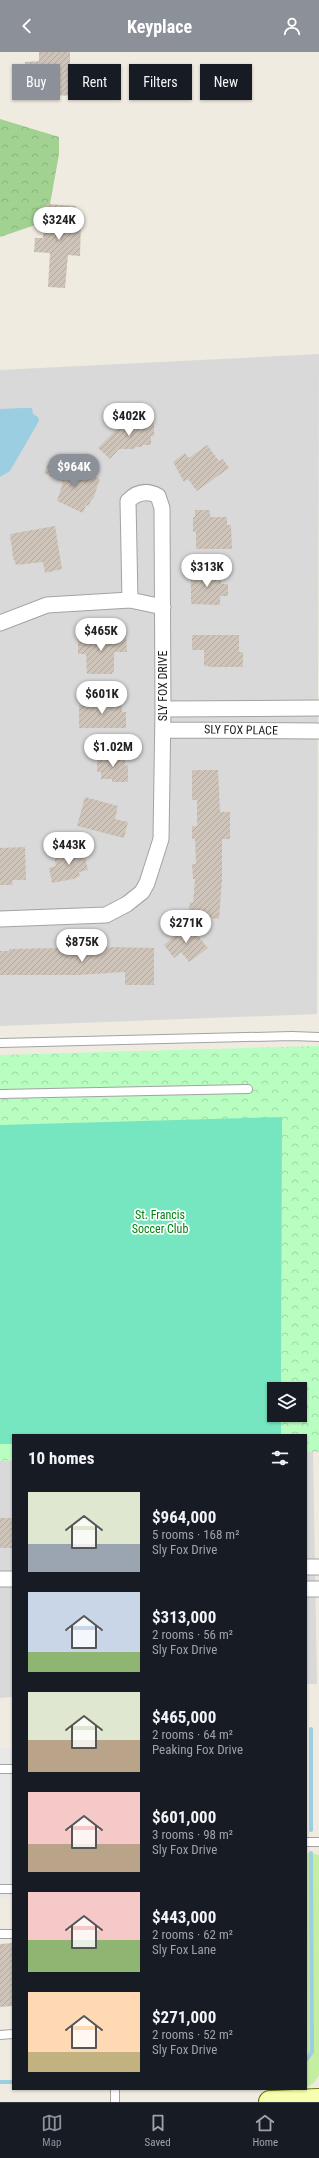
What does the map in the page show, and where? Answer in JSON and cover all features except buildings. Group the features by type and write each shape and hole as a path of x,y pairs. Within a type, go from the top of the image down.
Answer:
{"main road":[{"path":"270,2102 319,2100"}],"street":[{"name":"SLY FOX DRIVE","path":"0,919 106,916 127,904 142,892 147,883 161,839 163,730 162,508 158,496 150,492 141,493 128,501 130,600"},
{"path":"0,622 47,605 130,600 163,607"},
{"name":"SLY FOX PLACE","path":"163,709 319,708"},
{"name":"SLY FOX PLACE","path":"163,730 319,731"},
{"path":"307,1567 319,1567"},
{"path":"0,1579 12,1579"},
{"path":"307,1589 319,1589"}],"lane":[{"path":"0,1043 292,1036 319,1037"},
{"path":"0,1094 248,1089"},
{"path":"0,1769 12,1769"},
{"path":"307,1842 319,1842"},
{"path":"0,1889 12,1888"},
{"path":"0,1934 12,1934"},
{"path":"0,2034 12,2034"},
{"path":"115,2090 115,2102"}],"shaded area":[{"path":"319,354 317,1014 0,1026 0,370"},
{"path":"307,1452 313,1452 317,1684 307,1684"},
{"path":"12,1460 12,1697 0,1698 0,1461"},
{"path":"0,1748 12,1748 12,1897 0,1898"}],"green space":[{"path":"0,119 59,137 59,154 47,221 0,237"},
{"name":"St. Francis Soccer Club","path":"319,1046 319,1452 307,1452 307,1434 12,1434 12,1460 0,1461 0,1055"},
{"name":"St. Francis Soccer Club","path":"282,1117 281,1382 267,1382 267,1422 281,1422 281,1434 12,1434 12,1444 0,1444 0,1125"},
{"path":"307,1854 319,1855 319,2075 314,2083 307,2087"}],"water":[{"path":"32,408 33,414 38,417 39,421 10,471 0,477 0,409"}],"waterway":[{"path":"311,1729 311,1830"},
{"path":"307,2059 312,2052 311,1853"},
{"path":"0,2082 12,2082"}]}
